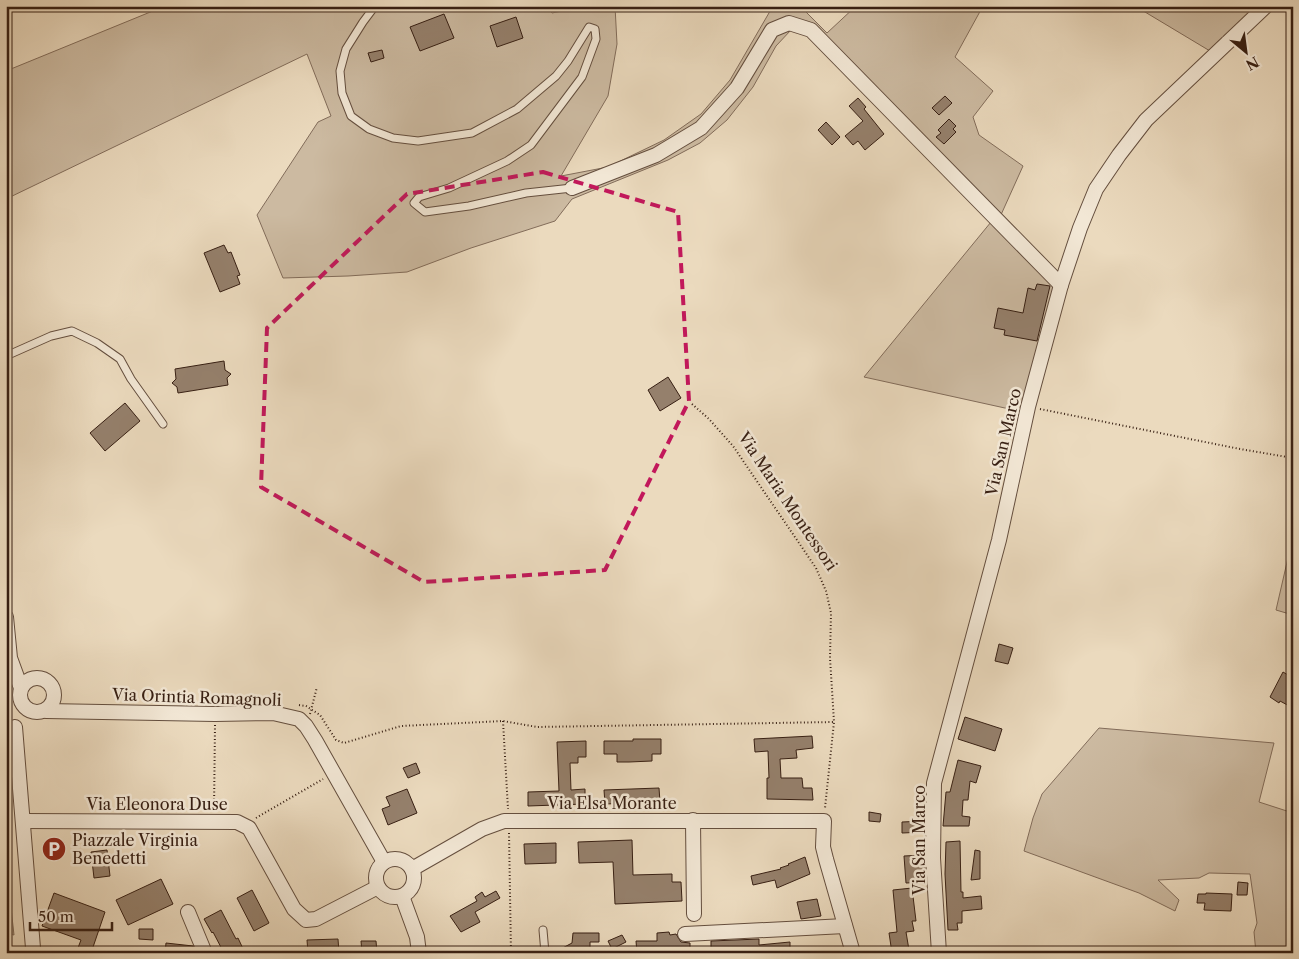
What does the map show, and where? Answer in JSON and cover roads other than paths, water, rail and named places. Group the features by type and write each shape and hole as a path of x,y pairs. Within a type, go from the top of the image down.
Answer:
{"street":[{"name":"Via San Marco","path":"940,953 933,858 934,783 999,540 1028,407 1080,228 1093,198 1119,155 1146,120 1266,6"},
{"path":"572,188 656,156 701,128 737,88 772,30 789,23 811,30 1062,285"},
{"path":"6,617 10,658 21,688 20,698 33,709"},
{"path":"10,646 15,658 24,669 36,678 49,682 59,700 73,711"},
{"path":"21,688 27,681 36,678"},
{"path":"32,953 15,727 33,709 53,703 55,693"},
{"name":"Via Orintia Romagnoli","path":"33,709 216,714 273,713 299,720 306,726 334,772 384,862"},
{"name":"Via Eleonora Duse","path":"23,820 237,822 249,828 294,909 306,920 316,919 378,887"},
{"path":"693,820 694,914"},
{"name":"Via Elsa Morante","path":"412,869 482,829 508,821 824,821 823,847 845,926"},
{"path":"396,859 402,860 412,869 414,881 408,892 402,896 391,897 378,887 376,876 384,862 396,859"},
{"path":"402,896 418,937 419,953"},
{"path":"188,912 205,953"},
{"path":"685,934 845,926 853,953"}],"lane":[{"path":"375,6 346,49 340,71 342,93 351,116 369,129 393,138 418,142 472,133 517,109 556,76 568,61 589,27 595,28 596,39 582,77 531,145 486,172 449,188 428,193 414,203 425,212 469,206 526,193 572,188"},
{"path":"6,356 52,336 72,331 97,343 120,359 131,379 163,424"},
{"path":"543,930 545,953"}],"place":[{"name":"Piazzale Virginia Benedetti","path":"54,849"}]}
